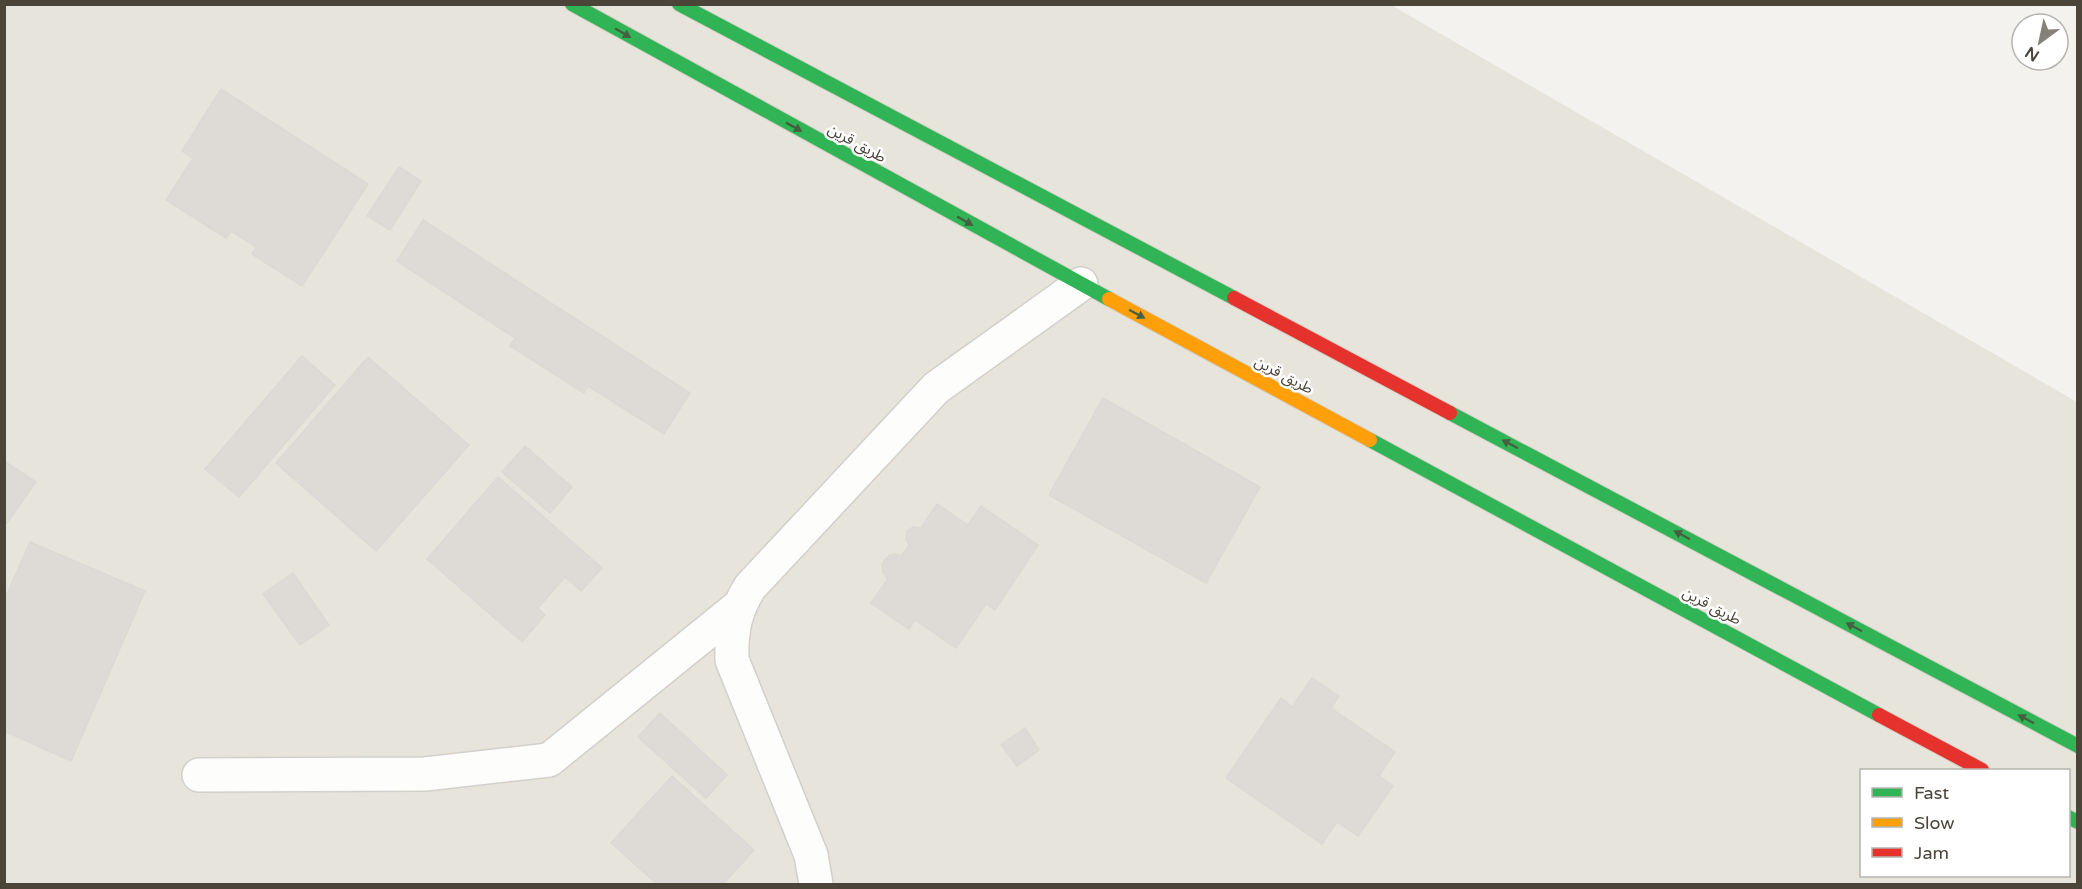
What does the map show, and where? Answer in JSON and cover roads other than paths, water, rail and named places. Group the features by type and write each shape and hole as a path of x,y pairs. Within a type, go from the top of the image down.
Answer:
{"street":[{"name":"طريق قرين","path":"572,4 1081,284 1978,769"},
{"path":"679,4 2078,747"},
{"path":"816,885 811,855 732,660 731,635 738,607 750,587 936,388 1081,284"},
{"path":"199,775 425,774 549,760 738,607"}]}
